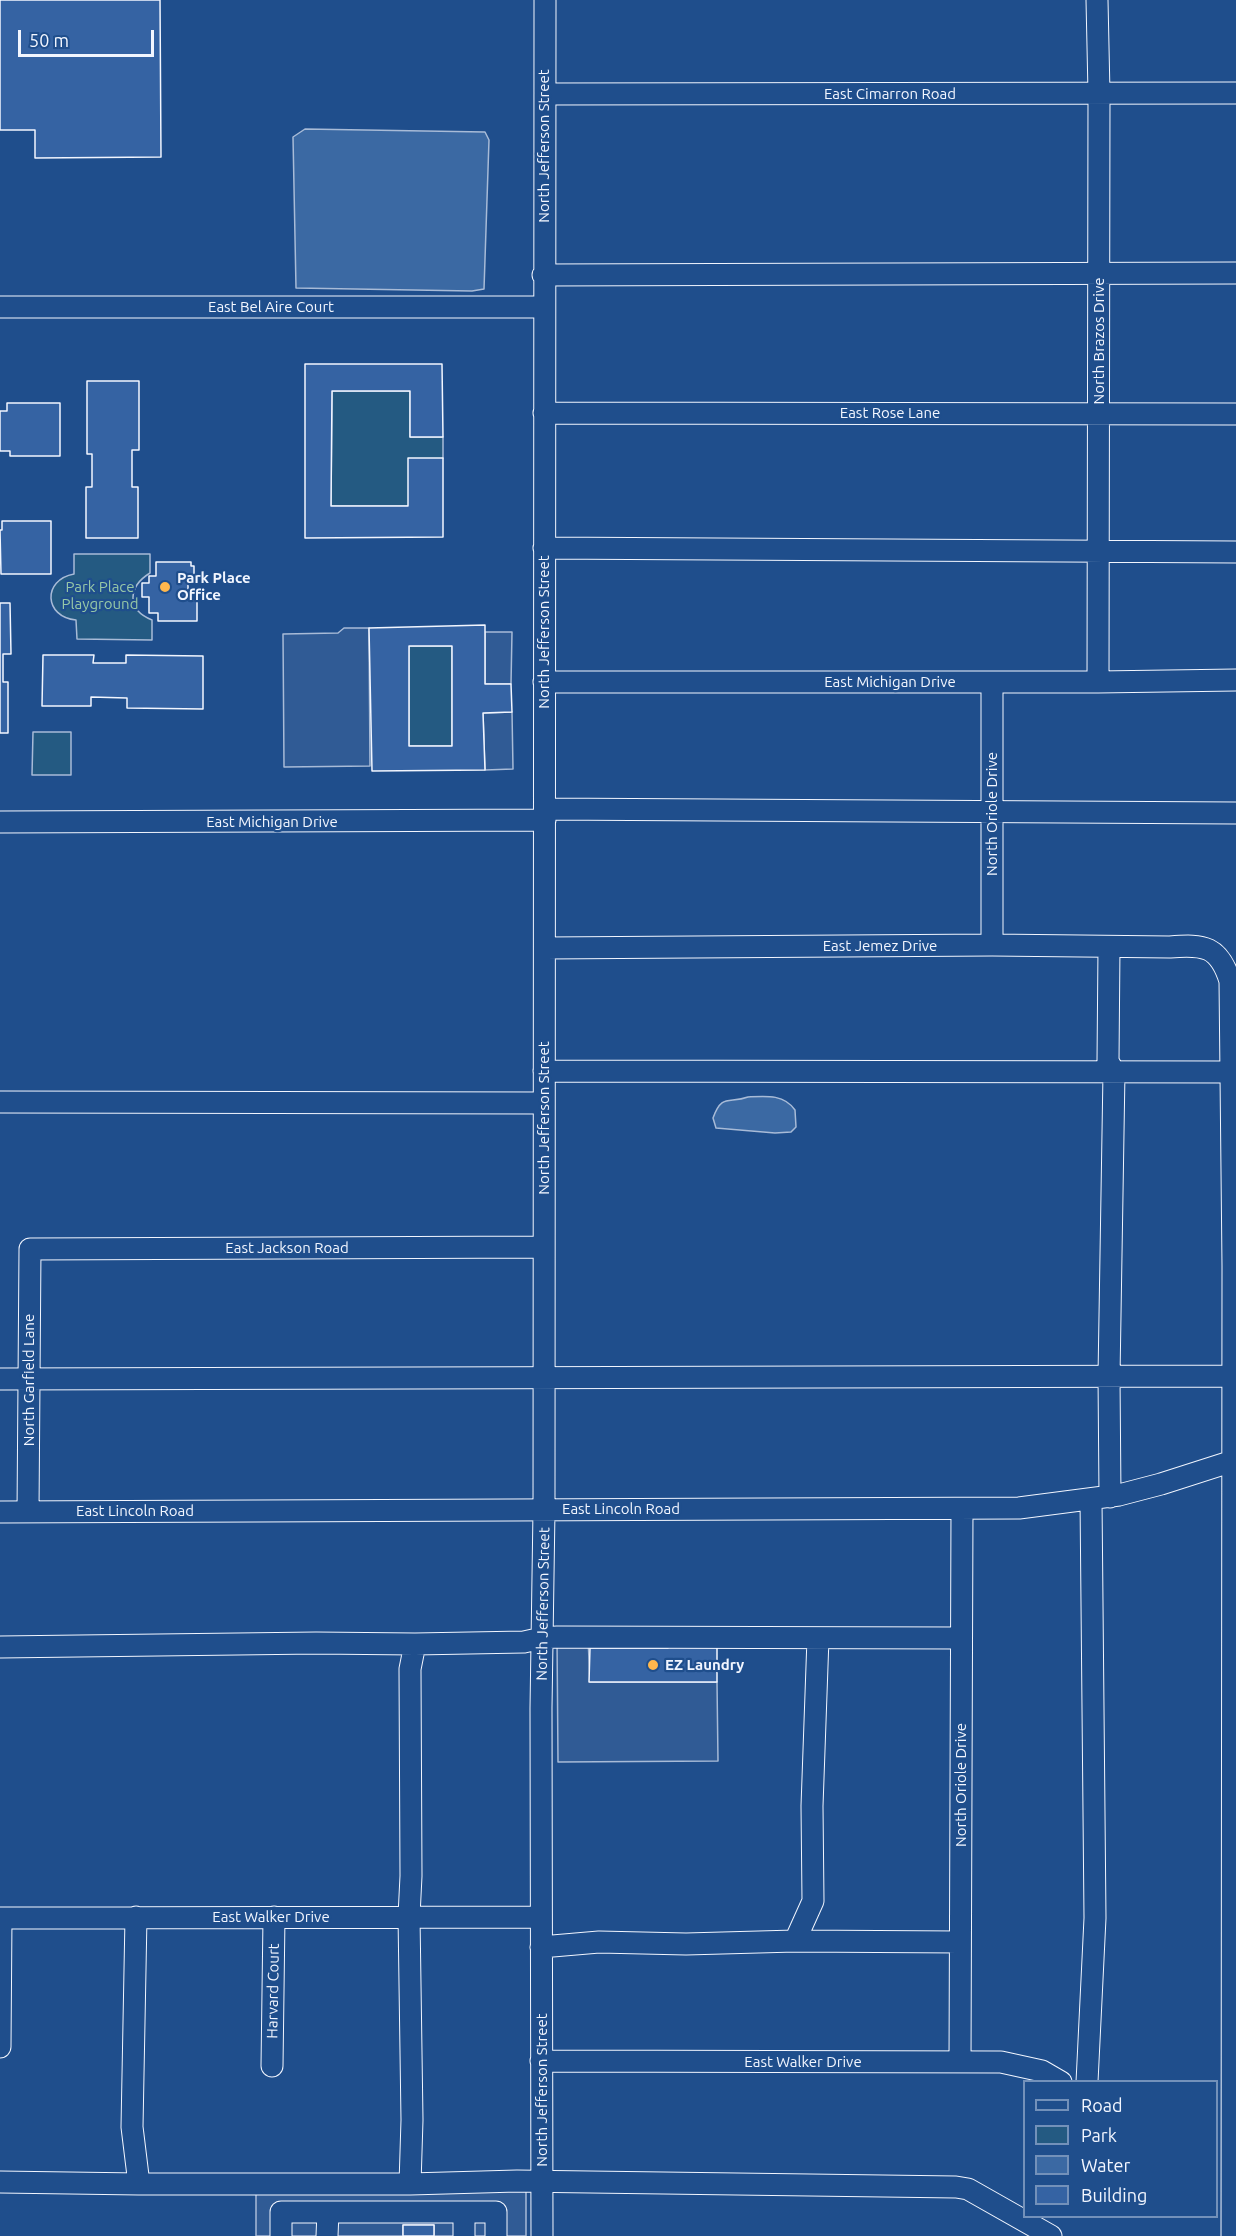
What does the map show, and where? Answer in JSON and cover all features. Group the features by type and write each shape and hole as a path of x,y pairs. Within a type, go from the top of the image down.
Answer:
{"street":[{"name":"North Jefferson Street","path":"542,2236 545,948 544,0"},
{"name":"North Brazos Drive","path":"1097,0 1099,93 1098,682"},
{"name":"East Cimarron Road","path":"544,94 1236,93"},
{"path":"543,275 1236,273"},
{"name":"East Bel Aire Court","path":"0,307 543,307"},
{"name":"East Rose Lane","path":"544,413 1236,414"},
{"path":"544,548 1236,552"},
{"name":"East Michigan Drive","path":"544,682 1236,680"},
{"name":"North Oriole Drive","path":"992,682 992,945"},
{"name":"East Michigan Drive","path":"0,822 544,815 1236,813"},
{"name":"East Jemez Drive","path":"545,948 992,945 1170,947 1194,945 1213,951 1224,964 1230,981 1232,1072"},
{"path":"1087,2080 1095,1918 1101,1498 1109,1376 1114,1072 1108,1060 1109,947"},
{"path":"544,1071 1232,1072 1234,1460 1224,2164 1232,2236"},
{"path":"0,1102 544,1103"},
{"name":"East Jackson Road","path":"30,1248 544,1247"},
{"name":"North Garfield Lane","path":"28,1512 30,1248"},
{"path":"0,1379 1232,1376"},
{"name":"East Lincoln Road","path":"0,1512 1019,1508 1101,1498 1161,1484 1234,1460"},
{"name":"North Oriole Drive","path":"960,2062 962,1509"},
{"path":"0,1647 415,1644 524,1642 542,1638 961,1638"},
{"path":"795,1941 813,1901 812,1806 818,1638"},
{"path":"410,2184 412,2120 409,1916 411,1876 410,1669 415,1644"},
{"path":"136,1917 132,2127 140,2184"},
{"name":"Harvard Court","path":"272,2066 274,1917"},
{"name":"East Walker Drive","path":"0,1918 542,1917"},
{"path":"0,1918 0,2047"},
{"path":"542,1947 599,1942 686,1944 795,1941 960,1942"},
{"name":"East Walker Drive","path":"542,2061 1001,2062 1042,2071 1058,2080"},
{"path":"0,2182 140,2184 542,2182 956,2187 968,2189 1051,2236"},
{"path":"281,2236 281,2212 496,2212 496,2236"},
{"path":"327,2236 328,2212"},
{"path":"464,2212 464,2236"}],"green space":[{"path":"332,391 410,391 410,437 443,437 443,458 408,506 331,506"},
{"name":"Park Place Playground","path":"74,554 150,554 150,573 138,584 133,597 137,610 152,620 152,640 77,639 76,620 58,612 51,598 56,583 74,574"},
{"path":"409,646 452,646 452,746 409,746"},
{"path":"33,732 71,732 71,775 32,775"}],"shaded area":[{"path":"344,628 369,628 370,766 284,767 283,634 338,633"},
{"path":"485,632 512,632 511,684 485,684"},
{"path":"512,712 513,769 485,770 483,713"},
{"path":"557,1638 588,1638 590,1682 717,1682 718,1761 558,1762"},
{"path":"526,2186 526,2236 434,2236 434,2225 403,2225 403,2236 256,2236 256,2189"}],"water":[{"path":"305,129 485,132 489,140 484,289 472,291 296,288 293,137"},
{"path":"748,1097 774,1097 786,1101 795,1110 796,1127 791,1132 775,1133 716,1128 713,1118 723,1102"}],"building":[{"path":"0,0 160,0 161,157 35,158 35,130 0,130"},
{"path":"305,364 442,364 443,437 410,437 410,391 332,391 331,506 408,506 408,458 443,458 443,537 305,538"},
{"path":"87,381 139,381 139,450 132,450 132,487 138,487 138,538 86,538 86,487 92,487 92,454 87,454"},
{"path":"7,403 60,403 60,456 10,456 10,451 0,451 0,411 7,411"},
{"path":"2,521 51,521 51,574 1,574 0,530 2,530"},
{"name":"Park Place Office","path":"156,562 191,562 191,566 194,566 194,579 188,579 188,592 192,592 193,600 197,599 197,621 158,621 158,613 149,613 149,597 142,597 142,583 149,583 149,576 156,576"},
{"path":"0,603 10,603 11,654 3,654 3,682 8,682 8,733 0,733"},
{"path":"485,625 485,684 511,684 512,712 483,713 485,770 372,771 369,628","holes":["409,646 452,646 452,746 409,746"]},
{"path":"43,655 94,655 93,663 126,663 126,655 203,656 203,709 127,708 127,698 91,697 91,706 42,706"},
{"name":"EZ Laundry","path":"668,1638 717,1638 717,1682 589,1682 590,1648 668,1648"},
{"path":"403,2225 434,2225 434,2236 403,2236"}],"place":[{"name":"Park Place Office","path":"165,587"},
{"name":"EZ Laundry","path":"653,1665"}]}
